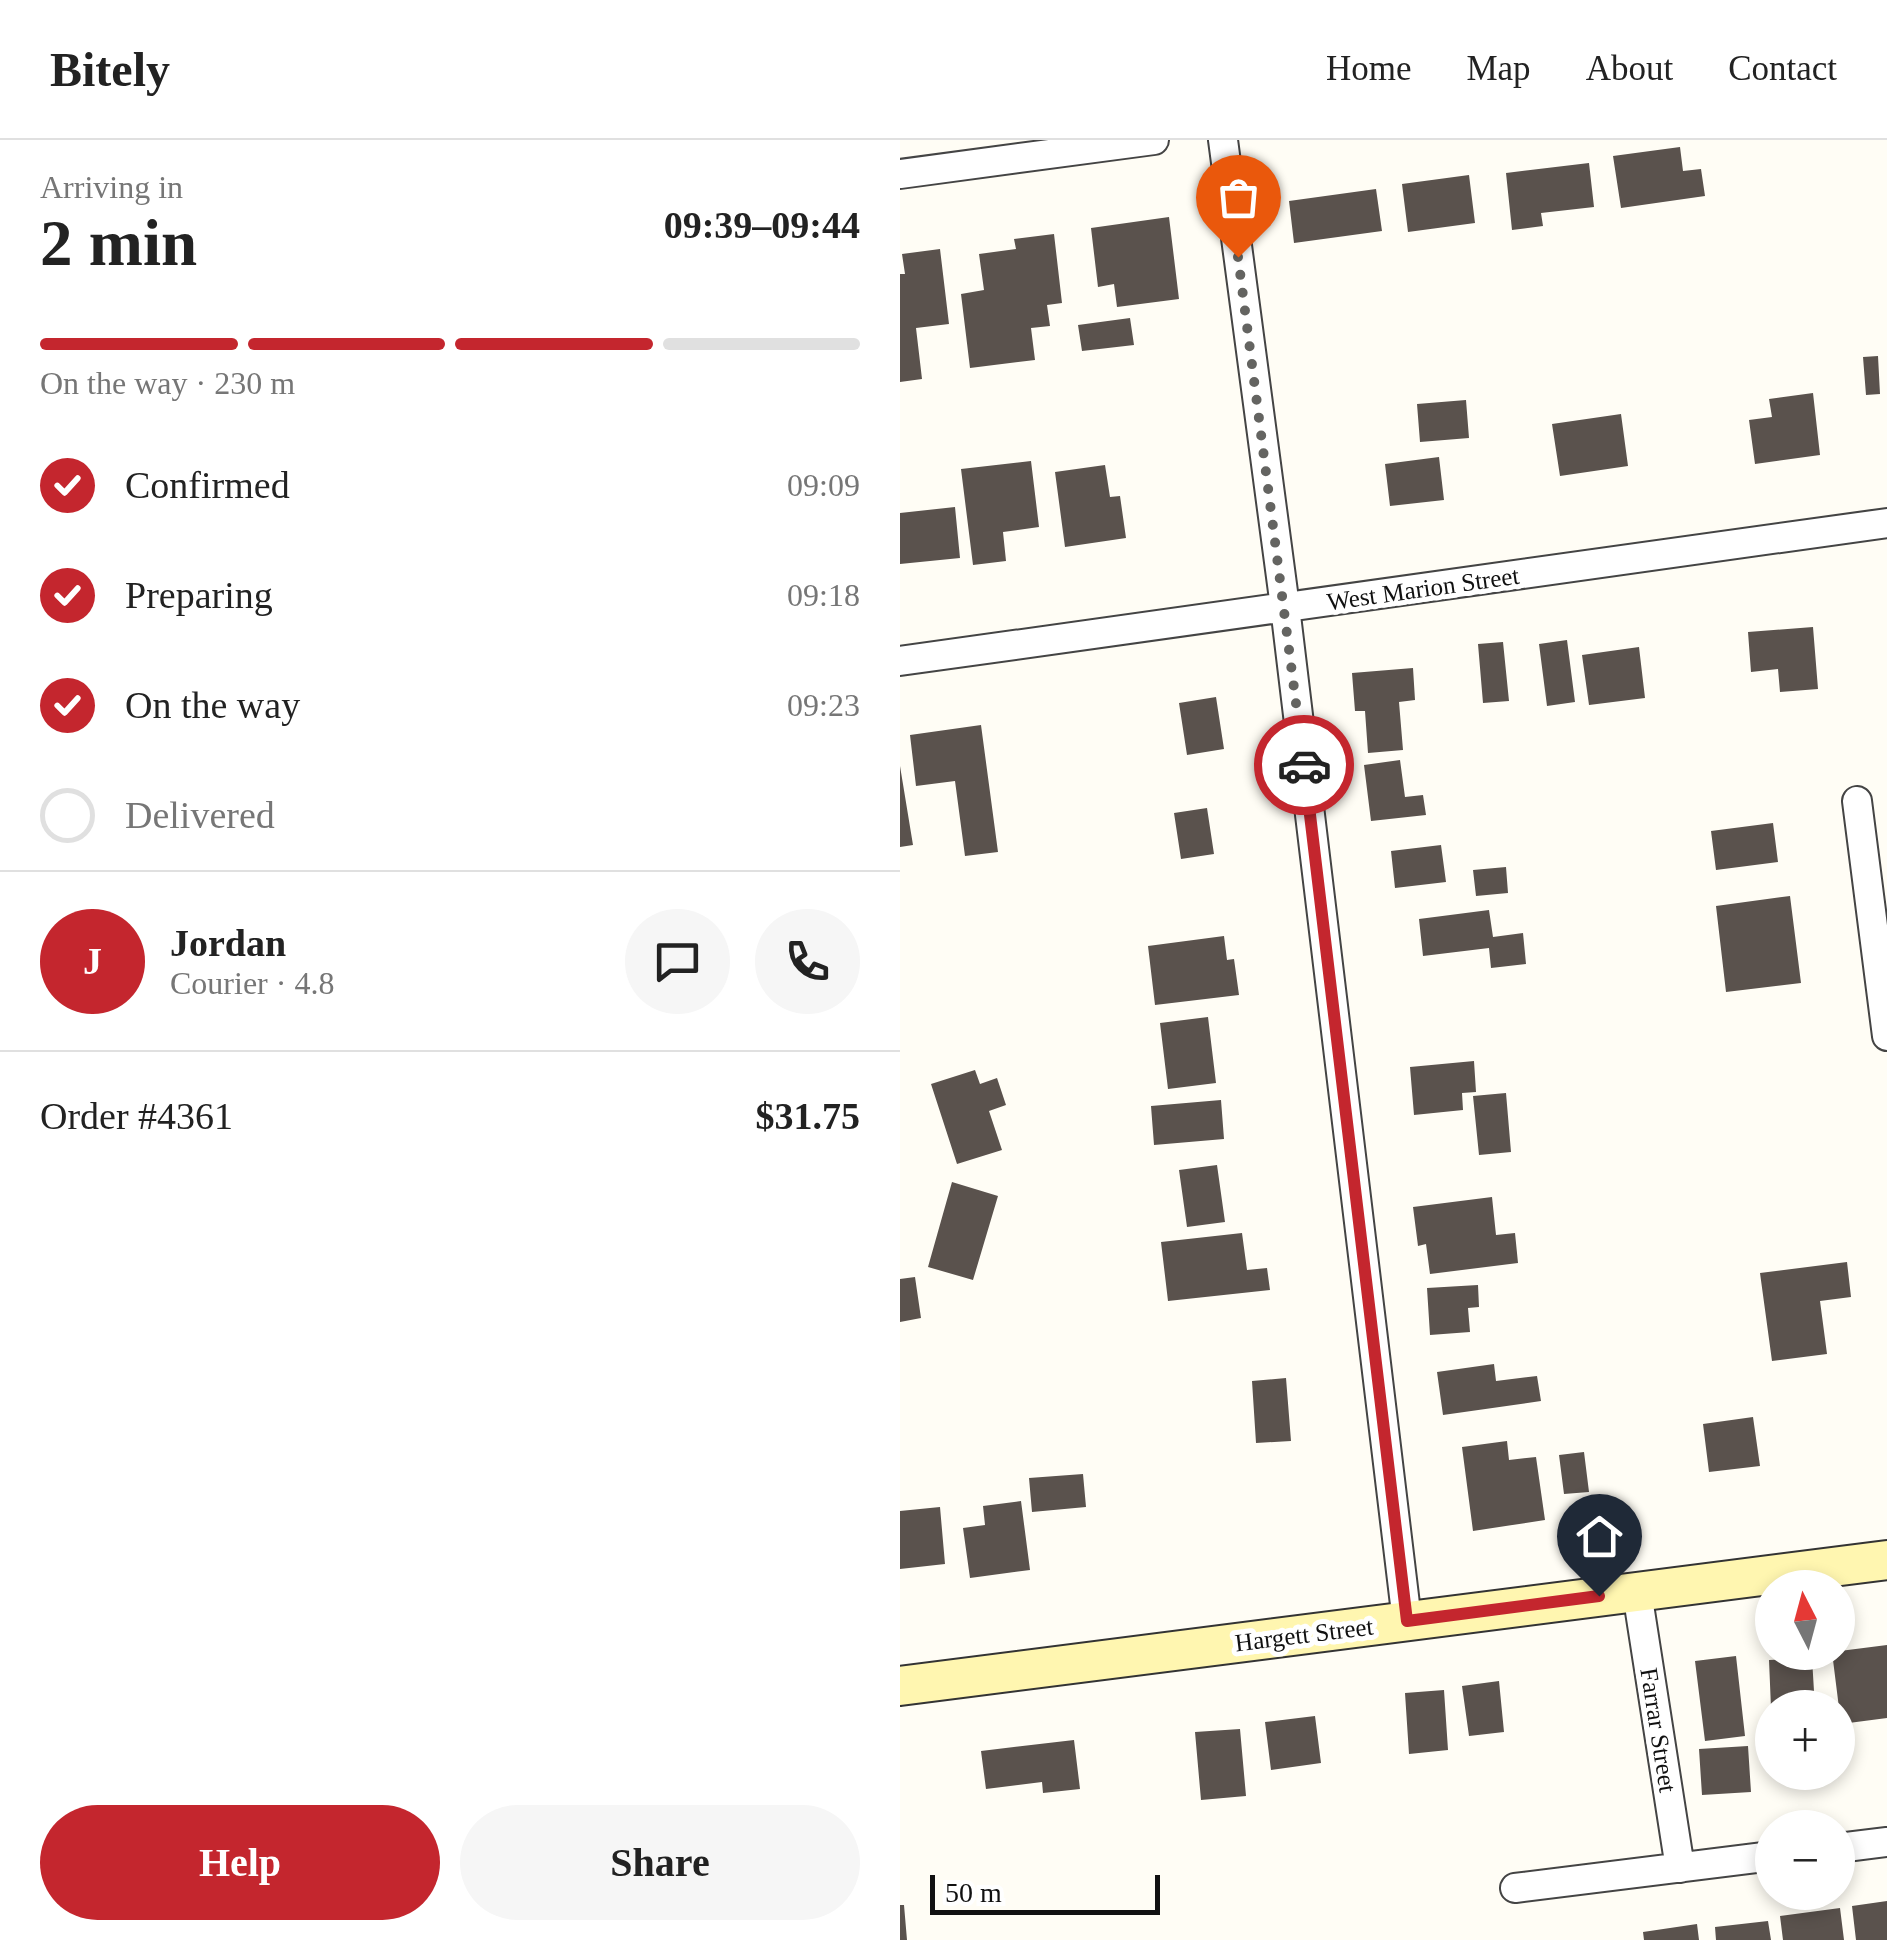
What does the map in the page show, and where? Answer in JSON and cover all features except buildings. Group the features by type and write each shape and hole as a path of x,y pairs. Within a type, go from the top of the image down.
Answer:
{"street":[{"path":"900,174 1154,140"},
{"path":"1223,140 1285,607 1407,1621"},
{"name":"West Marion Street","path":"900,661 1887,522"},
{"path":"1856,801 1887,1036"},
{"name":"Hargett Street","path":"900,1686 1887,1560"},
{"name":"Farrar Street","path":"1637,1592 1680,1868"},
{"path":"1855,1846 1887,1842"},
{"path":"1515,1888 1755,1858"}],"way so far":[{"path":"1238,257 1304,765"}],"route":[{"path":"1304,765 1407,1621 1599,1596"}]}
